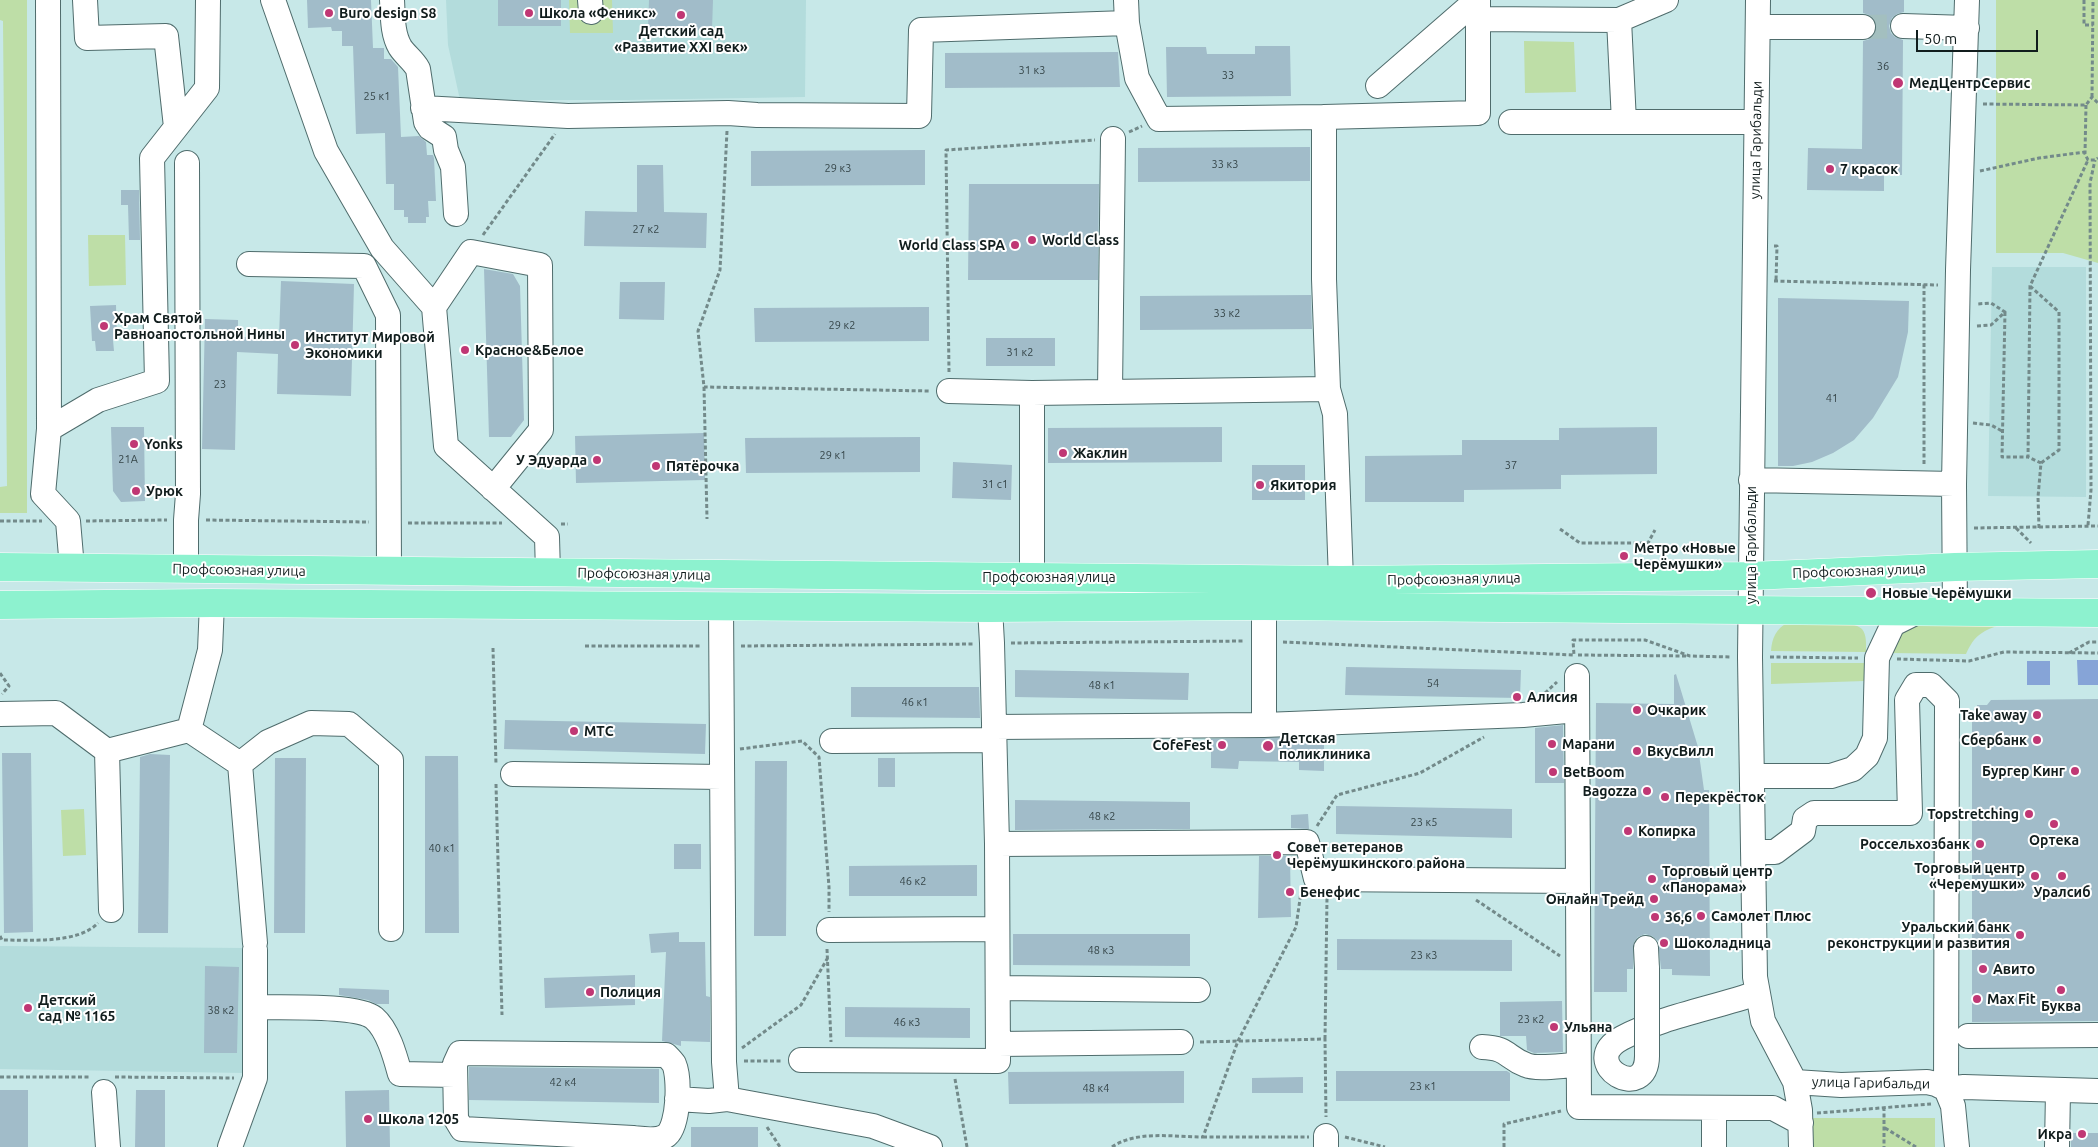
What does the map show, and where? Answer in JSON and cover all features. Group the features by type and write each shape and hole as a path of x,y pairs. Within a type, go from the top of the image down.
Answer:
{"main road":[{"name":"Профсоюзная улица","path":"0,567 1341,580 1751,576 1955,567 2098,564"},
{"name":"Профсоюзная улица","path":"0,605 212,603 990,608 1264,606 2098,613"}],"street":[{"path":"48,0 49,429 43,494 68,521 72,568"},
{"path":"85,0 87,38 166,36 176,127"},
{"path":"49,429 98,400 157,381 152,158 207,88 208,0"},
{"path":"273,0 326,151 382,248 434,307 446,446 493,490 533,523 547,538 548,573"},
{"path":"392,0 395,33 401,48 418,69 426,122 430,128 444,137 446,150 453,167 456,214"},
{"path":"1378,86 1478,6 1619,20 1666,0"},
{"name":"улица Гарибальди","path":"1758,0 1751,480 1755,977 1757,993 1767,1030 1795,1082 1801,1116 1801,1147"},
{"path":"1955,613 1954,484 1967,0"},
{"path":"423,108 568,116 728,113 757,115 919,116 921,30 1126,11 1137,78 1159,119 1478,113 1478,6"},
{"path":"1619,20 1624,122"},
{"path":"1903,26 1967,28"},
{"path":"1758,27 1863,27"},
{"path":"1324,117 1324,280 1328,389 1335,414 1341,580"},
{"path":"1511,122 1756,122"},
{"path":"1110,391 1113,139"},
{"path":"186,570 188,494 187,163"},
{"path":"434,307 471,252 540,265 541,430 493,490"},
{"path":"249,264 364,266 388,315 390,572"},
{"path":"949,391 1032,393 1328,389"},
{"path":"1032,393 1032,576"},
{"path":"1751,480 1954,484"},
{"path":"189,730 210,650 212,603"},
{"path":"720,606 724,1062 728,1099"},
{"path":"1264,606 1264,725"},
{"path":"801,1060 998,1061 997,844 990,608"},
{"path":"1752,776 1831,776 1853,769 1868,756 1875,738 1877,658 1894,624 1917,612"},
{"path":"1572,667 1577,710 1579,1107 1773,1108 1801,1116"},
{"path":"1753,852 1775,852 1786,846 1804,831 1805,819 1814,813 1910,813 1907,700 1916,685 1931,685 1947,701 1949,1097 1957,1147"},
{"path":"832,741 994,733 1522,716 1577,710"},
{"path":"0,714 56,713 107,750 189,730 240,764"},
{"path":"240,764 268,742 311,724 349,724 391,760 391,929"},
{"path":"107,750 111,910"},
{"path":"230,1147 255,1078 255,947 240,764"},
{"path":"502,773 722,778"},
{"path":"997,844 1307,842 1316,879 1578,881"},
{"path":"829,930 997,929"},
{"path":"1646,948 1648,1061 1646,1067 1638,1076 1622,1079 1610,1070 1607,1058 1609,1051 1617,1041 1645,1027 1724,1005 1757,993"},
{"path":"998,988 1198,990"},
{"path":"255,1007 349,1010 373,1017 382,1029 400,1074 455,1075"},
{"path":"1968,1036 2098,1035"},
{"path":"998,1044 1181,1042"},
{"path":"1482,1047 1497,1048 1532,1067 1578,1064"},
{"path":"460,1053 666,1055 674,1064 677,1099 675,1123 666,1135 658,1139 633,1143 462,1129 456,1118 455,1064 460,1053"},
{"name":"улица Гарибальди","path":"1795,1082 1841,1085 1927,1082 1936,1084 1949,1097"},
{"path":"105,1085 108,1147"},
{"path":"1949,1097 1964,1087 2098,1091"},
{"path":"2057,1147 2058,1090"},
{"path":"677,1099 709,1101 728,1099 874,1126 930,1147"},
{"path":"1714,1108 1714,1147"}],"path":[{"path":"2084,0 2084,24 2093,25"},
{"path":"2028,457 2030,286 2088,160 2085,152 2086,105 2092,96 2093,0"},
{"path":"2092,96 2098,103"},
{"path":"1978,104 2086,105"},
{"path":"707,520 704,387 698,330 720,270 728,113"},
{"path":"471,252 568,116"},
{"path":"704,387 949,391 946,150 1113,139 1159,119"},
{"path":"1978,171 2039,158 2085,152"},
{"path":"2088,160 2097,159 2090,184 2091,490 2088,525"},
{"path":"1754,280 1959,285"},
{"path":"1924,284 1924,470"},
{"path":"2030,286 2059,312 2059,450 2041,463 2038,496 2039,528"},
{"path":"1977,304 1991,303 2005,312"},
{"path":"2005,312 2002,457 2028,457 2041,463"},
{"path":"1977,326 1991,325 2005,312"},
{"path":"1972,423 1991,424 2002,431"},
{"path":"0,521 186,520 568,524"},
{"path":"1970,528 2098,526"},
{"path":"1560,529 1580,543 1648,543 1655,530"},
{"path":"1522,716 1572,667 1573,640 1645,640 1690,656"},
{"path":"585,646 1265,641 1572,667 1690,656 1734,657"},
{"path":"2068,653 2089,642 2098,642"},
{"path":"493,648 502,773 502,1015"},
{"path":"1782,658 1969,660 2004,652 2098,653"},
{"path":"0,673 9,686 0,696"},
{"path":"1307,842 1337,795 1420,773 1488,735"},
{"path":"722,752 802,741 819,757 829,887 827,958 832,1060"},
{"path":"1203,1137 1238,1041 1296,927 1301,889"},
{"path":"1326,1141 1327,898 1337,898"},
{"path":"1474,899 1578,968"},
{"path":"0,936 2,940 69,938 93,929 111,910"},
{"path":"724,1062 801,1005 827,958"},
{"path":"1181,1042 1325,1039"},
{"path":"724,1062 801,1060"},
{"path":"952,1061 967,1147"},
{"path":"0,1077 105,1085 255,1078"},
{"path":"1801,1116 1884,1107 1934,1104 1949,1097"},
{"path":"1504,1147 1504,1124 1579,1107"},
{"path":"1884,1107 1884,1147"},
{"path":"1884,1128 1916,1147"},
{"path":"1112,1147 1121,1141 1137,1136 1300,1138 1326,1141 1335,1134 1385,1147"}],"shaded area":[{"path":"446,0 806,0 805,97 460,100 448,45"},
{"path":"1992,267 2086,267 2086,497 1988,496"},
{"path":"0,946 245,948 244,1073 0,1069"}],"green space":[{"path":"0,0 27,0 27,513 0,513 0,487 7,486 3,21 0,20"},
{"path":"569,0 612,0 613,33 570,33"},
{"path":"1996,0 2098,0 2098,263 2063,253 1996,253"},
{"path":"1524,41 1574,42 1576,92 1525,93"},
{"path":"88,235 125,235 126,285 89,286"},
{"path":"1789,622 1827,622 1857,626 1865,634 1866,652 1771,651 1772,642 1776,634 1781,627"},
{"path":"1916,624 2002,624 1980,634 1966,654 1891,653 1900,636"},
{"path":"1771,663 1865,663 1865,681 1771,684"},
{"path":"84,809 86,855 63,856 61,810"},
{"path":"1812,1118 1935,1118 1935,1147 1812,1147"}],"water":[{"path":"2077,660 2098,660 2098,685 2078,685"},
{"path":"2027,661 2050,661 2050,685 2027,685"}],"building":[{"path":"307,0 371,0 373,48 384,48 384,59 391,59 398,67 401,137 419,136 426,142 427,155 433,155 434,158 436,201 428,201 429,217 426,217 426,223 408,223 408,217 404,217 404,210 394,210 394,184 386,184 385,133 356,134 353,46 342,46 342,31 332,31 331,27 308,28"},
{"name":"Школа «Феникс»","path":"498,0 561,0 561,26 498,26"},
{"name":"Детский сад «Развитие XXI век»","path":"649,0 713,0 712,30 648,29"},
{"path":"1863,0 1904,0 1904,12 1892,18 1889,26 1891,33 1895,37 1903,40 1902,175 1884,175 1884,191 1807,190 1808,148 1862,149 1863,41 1870,39 1877,27 1875,20 1863,13"},
{"path":"1255,46 1290,46 1291,96 1167,97 1166,47 1206,47 1207,54 1255,54"},
{"path":"1118,52 1120,87 945,88 945,53"},
{"path":"1310,147 1310,181 1138,182 1138,148"},
{"path":"925,150 925,185 751,186 751,151"},
{"path":"637,165 663,165 664,212 707,213 706,248 584,246 585,211 637,212"},
{"path":"969,184 1099,184 1098,280 968,280"},
{"path":"121,190 139,190 140,240 129,240 128,205 121,205"},
{"path":"484,269 513,274 520,286 524,420 511,437 489,437"},
{"name":"Институт Мировой Экономики","path":"281,281 354,284 351,396 277,394 278,354 237,352 235,450 202,449 205,319 238,320 238,337 279,338"},
{"path":"620,282 665,282 664,320 619,319"},
{"path":"1311,295 1312,329 1140,330 1140,296"},
{"path":"1778,298 1909,301 1908,332 1898,377 1873,418 1854,440 1833,453 1812,462 1793,466 1778,466"},
{"name":"Храм Святой Равноапостольной Нины","path":"116,305 117,340 113,340 114,351 96,351 95,341 92,341 90,306"},
{"path":"929,307 929,341 755,342 754,308"},
{"path":"986,338 1055,338 1055,366 986,366"},
{"path":"111,427 144,427 145,501 121,502 113,491"},
{"path":"1222,427 1222,462 1048,463 1048,428"},
{"path":"1657,427 1657,474 1561,475 1561,489 1464,490 1464,502 1365,502 1365,456 1462,455 1462,440 1559,440 1559,428"},
{"path":"704,433 705,480 576,483 575,436"},
{"path":"920,437 920,472 746,473 745,438"},
{"path":"953,462 1012,465 1011,500 952,498"},
{"path":"1252,465 1305,465 1305,500 1252,500"},
{"path":"1346,667 1521,670 1520,698 1345,695"},
{"path":"1015,670 1189,673 1188,700 1015,697"},
{"name":"Торговый центр «Панорама»","path":"1676,674 1698,747 1704,790 1709,790 1710,976 1672,975 1672,969 1661,969 1658,941 1652,936 1645,934 1638,937 1634,942 1633,969 1627,969 1627,992 1594,992 1596,703 1674,704 1674,675"},
{"path":"851,687 979,687 980,718 851,717"},
{"name":"Торговый центр «Черемушки»","path":"2098,699 2098,1021 1972,1022 1972,721 1977,722 1977,705 1987,705 1991,700"},
{"path":"505,720 706,724 705,754 504,749"},
{"path":"1563,725 1564,783 1535,783 1535,728"},
{"path":"1324,736 1324,771 1299,770 1299,762 1239,761 1238,769 1211,768 1211,739"},
{"path":"2,753 31,753 33,932 4,933"},
{"path":"150,754 170,755 168,933 138,933 140,757"},
{"path":"425,756 458,756 459,933 425,933"},
{"path":"275,758 306,758 305,933 274,933"},
{"path":"878,758 895,758 895,787 878,787"},
{"path":"755,761 787,761 786,936 754,936"},
{"path":"1015,800 1190,802 1190,829 1015,830"},
{"path":"1336,806 1512,809 1512,838 1336,834"},
{"path":"1308,814 1309,829 1291,828 1291,815"},
{"path":"674,844 701,844 701,869 674,869"},
{"path":"1259,856 1290,856 1291,917 1258,918"},
{"path":"977,865 977,896 849,896 849,866"},
{"path":"679,932 679,942 705,942 706,996 710,997 710,1042 681,1041 681,1046 662,1041 666,952 651,953 649,934"},
{"path":"1013,934 1190,934 1190,966 1013,965"},
{"path":"1337,939 1512,940 1512,971 1337,970"},
{"path":"205,966 239,967 237,1053 204,1053"},
{"name":"Полиция","path":"635,975 635,1005 545,1008 544,978"},
{"path":"339,988 389,990 389,1004 376,1004 368,1000 339,995"},
{"path":"1562,1001 1563,1052 1534,1053 1527,1050 1526,1036 1500,1036 1500,1002"},
{"path":"845,1007 970,1008 970,1038 845,1037"},
{"path":"469,1067 659,1069 659,1103 469,1100"},
{"path":"1184,1071 1184,1103 1009,1104 1008,1072"},
{"path":"1336,1071 1507,1071 1510,1073 1510,1101 1336,1101"},
{"path":"1303,1077 1303,1093 1252,1093 1252,1078"},
{"path":"0,1090 28,1090 28,1147 0,1147"},
{"path":"136,1090 165,1090 165,1147 135,1147"},
{"name":"Школа 1205","path":"389,1090 390,1147 346,1147 345,1091"},
{"path":"691,1127 758,1127 758,1147 691,1147"},
{"path":"2071,1133 2098,1133 2098,1147 2071,1147"}],"tunnel":[{"path":"1863,27 1903,26"}],"place":[{"name":"Buro design S8","path":"329,13"},
{"name":"Школа «Феникс»","path":"529,13"},
{"name":"Детский сад «Развитие XXI век»","path":"681,15"},
{"name":"МедЦентрСервис","path":"1898,83"},
{"name":"7 красок","path":"1830,169"},
{"name":"World Class","path":"1032,240"},
{"name":"World Class SPA","path":"1015,245"},
{"name":"Храм Святой Равноапостольной Нины","path":"104,326"},
{"name":"Институт Мировой Экономики","path":"295,345"},
{"name":"Красное&Белое","path":"465,350"},
{"name":"Yonks","path":"134,444"},
{"name":"Жаклин","path":"1063,453"},
{"name":"У Эдуарда","path":"597,460"},
{"name":"Пятёрочка","path":"656,466"},
{"name":"Якитория","path":"1260,485"},
{"name":"Урюк","path":"136,491"},
{"name":"Метро «Новые Черёмушки»","path":"1624,556"},
{"name":"Новые Черёмушки","path":"1871,593"},
{"name":"Алисия","path":"1517,697"},
{"name":"Очкарик","path":"1637,710"},
{"name":"Take away","path":"2037,715"},
{"name":"МТС","path":"574,731"},
{"name":"Сбербанк","path":"2037,740"},
{"name":"Марани","path":"1552,744"},
{"name":"CofeFest","path":"1222,745"},
{"name":"Детская поликлиника","path":"1268,746"},
{"name":"ВкусВилл","path":"1637,751"},
{"name":"Бургер Кинг","path":"2075,771"},
{"name":"BetBoom","path":"1553,772"},
{"name":"Bagozza","path":"1647,791"},
{"name":"Перекрёсток","path":"1665,797"},
{"name":"Topstretching","path":"2029,814"},
{"name":"Ортека","path":"2054,824"},
{"name":"Копирка","path":"1628,831"},
{"name":"Россельхозбанк","path":"1980,844"},
{"name":"Совет ветеранов Черёмушкинского района","path":"1277,855"},
{"name":"Торговый центр «Черемушки»","path":"2035,876"},
{"name":"Уралсиб","path":"2062,876"},
{"name":"Торговый центр «Панорама»","path":"1652,879"},
{"name":"Бенефис","path":"1290,892"},
{"name":"Онлайн Трейд","path":"1654,899"},
{"name":"Самолет Плюс","path":"1701,916"},
{"name":"36,6","path":"1655,917"},
{"name":"Уральский банк реконструкции и развития","path":"2020,935"},
{"name":"Шоколадница","path":"1664,943"},
{"name":"Авито","path":"1983,969"},
{"name":"Буква","path":"2061,990"},
{"name":"Полиция","path":"590,992"},
{"name":"Max Fit","path":"1977,999"},
{"name":"Детский сад № 1165","path":"28,1008"},
{"name":"Ульяна","path":"1554,1027"},
{"name":"Школа 1205","path":"368,1119"},
{"name":"Икра","path":"2082,1134"}]}
